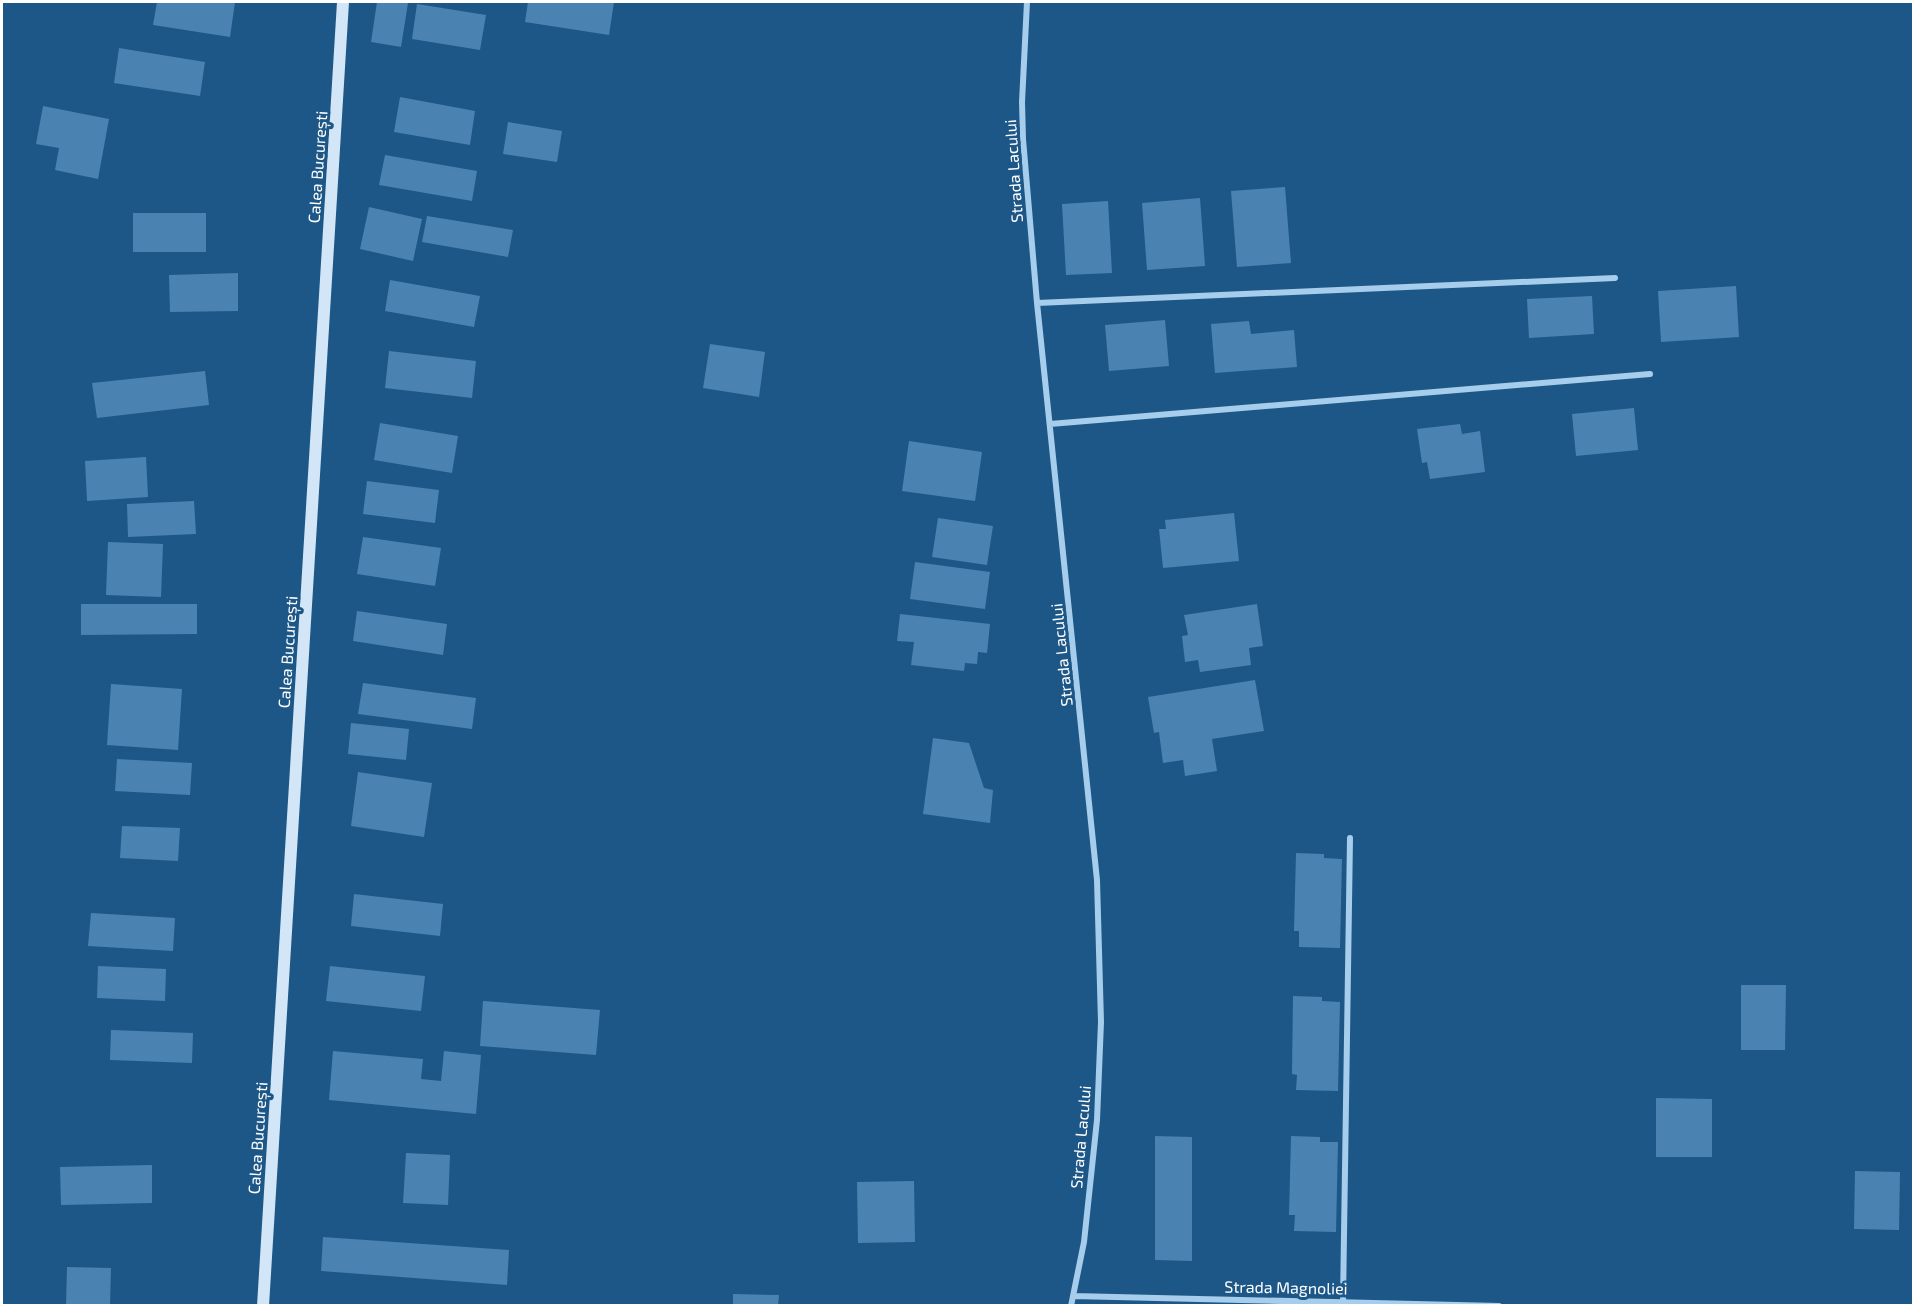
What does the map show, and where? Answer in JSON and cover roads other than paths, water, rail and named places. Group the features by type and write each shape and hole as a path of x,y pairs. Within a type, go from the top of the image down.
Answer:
{"main road":[{"name":"Calea București","path":"263,1305 344,2"}],"street":[{"name":"Strada Lacului","path":"1027,2 1022,102 1023,139 1037,303 1097,880 1101,1022 1093,1159 1084,1242 1071,1305"},
{"path":"1037,303 1615,278"},
{"path":"1050,424 1650,374"},
{"path":"1343,1302 1350,838"},
{"name":"Strada Magnoliei","path":"1073,1296 1498,1305"}]}
